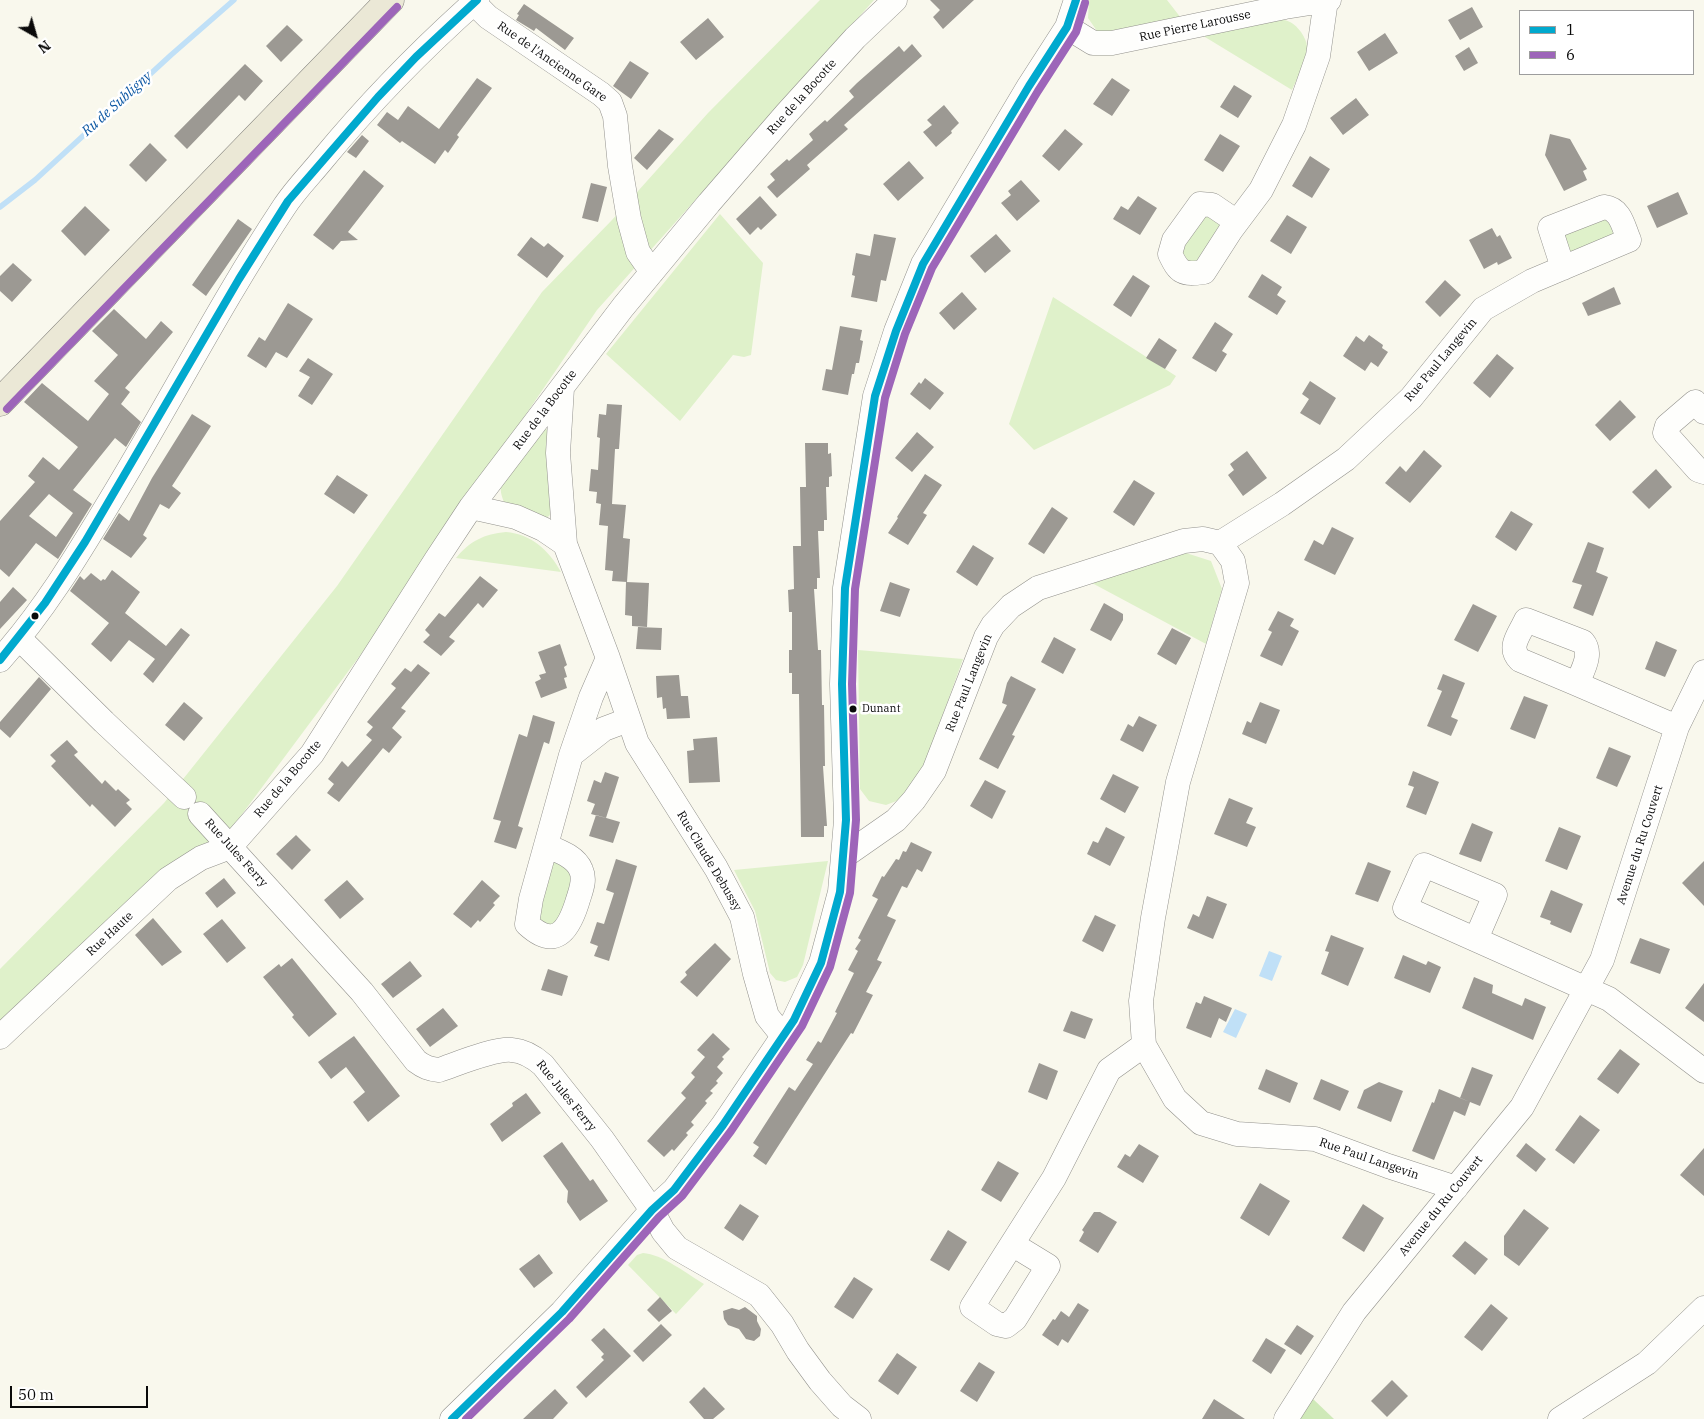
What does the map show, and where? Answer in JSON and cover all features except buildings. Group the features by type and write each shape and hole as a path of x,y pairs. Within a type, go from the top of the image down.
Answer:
{"main road":[{"path":"0,402 390,0"}],"street":[{"name":"Rue de la Bocotte","path":"230,847 312,754 471,508 623,307 786,114 855,38 895,0"},
{"path":"452,1419 562,1312 652,1210 674,1190 723,1125 794,1020 821,963 840,892 846,820 842,684 845,588 875,396 896,331 923,264 1029,86 1067,27 1076,0"},
{"name":"Rue Pierre Larousse","path":"1067,27 1093,43 1112,43 1327,0 1318,56 1294,125 1261,190 1237,222"},
{"name":"Rue de l'Ancienne Gare","path":"476,1 488,17 610,102 615,116 620,166 629,219 638,252 652,272"},
{"path":"0,660 18,640 68,570 285,205 349,128 438,35 476,1"},
{"name":"Rue Paul Langevin","path":"1220,543 1282,504 1346,459 1412,398 1483,309 1532,281 1563,268 1629,240 1617,212 1612,208 1604,207 1550,228 1563,268"},
{"name":"Rue Claude Debussy","path":"562,388 558,453 565,544 608,658 637,743 716,868 742,917 767,1016 783,1036"},
{"path":"1704,412 1695,402 1667,426 1665,433 1698,470 1704,472"},
{"path":"471,508 516,517 543,529 565,544"},
{"name":"Rue Paul Langevin","path":"843,857 896,820 914,800 934,771 986,637 993,625 1011,606 1038,588 1184,541 1203,539 1220,543 1233,561 1237,583 1178,782 1153,918 1142,1001 1144,1045 1174,1100 1201,1123 1237,1134 1315,1139 1388,1166 1456,1188"},
{"name":"Rue Jules Ferry","path":"18,640 26,645 192,805 362,992 416,1061 426,1067 439,1070 510,1049 534,1057 543,1065 602,1139 652,1210 663,1231 677,1248 759,1295 782,1324 820,1381 842,1406 859,1419"},
{"path":"547,846 571,755 591,697 608,658"},
{"name":"Avenue du Ru Couvert","path":"1286,1419 1354,1312 1522,1107 1602,960 1677,727 1704,672"},
{"path":"1577,684 1677,727"},
{"path":"571,755 604,729 628,720"},
{"name":"Rue Haute","path":"0,1037 168,879 201,858 230,847"},
{"path":"1476,939 1609,999 1704,1071"},
{"path":"1012,1244 1054,1178 1109,1070 1144,1045"},
{"path":"1560,1419 1647,1363 1704,1308"}],"green space":[{"path":"820,0 874,0 597,310 376,634 231,829 0,1039 0,969 164,803 337,586 542,292 612,220 708,113"},
{"path":"1089,0 1167,0 1181,18 1117,32 1097,31 1088,18"},
{"path":"1278,19 1291,22 1296,26 1301,32 1307,47 1303,68 1292,90 1205,37 1205,33"},
{"path":"720,214 763,263 751,355 744,357 733,355 680,421 606,354"},
{"path":"1210,215 1220,224 1221,232 1205,258 1188,265 1178,247 1195,219"},
{"path":"1598,216 1609,222 1613,234 1574,256 1566,253 1561,236"},
{"path":"1053,297 1176,376 1170,385 1034,450 1009,424"},
{"path":"545,429 550,430 553,510 544,519 505,504 502,496 501,481"},
{"path":"506,532 523,536 538,544 551,557 561,572 456,558 478,539"},
{"path":"1183,552 1211,561 1222,589 1206,644 1092,583"},
{"path":"858,650 963,659 925,764 899,800 886,805 869,801 860,789"},
{"path":"557,861 575,874 562,922 551,929 535,919 550,863"},
{"path":"828,861 803,965 797,977 785,982 776,980 770,973 755,911 734,870"},
{"path":"643,1253 666,1261 704,1284 676,1314 628,1265 637,1255"},
{"path":"1312,1398 1334,1419 1300,1419"}],"water":[{"path":"1269,951 1282,956 1272,981 1259,976"},
{"path":"1235,1009 1247,1014 1236,1038 1223,1032"}],"waterway":[{"name":"Ru de Subligny","path":"0,207 35,180 234,0"}],"transit line":[{"name":"1","path":"0,660 45,603 85,542 239,279 288,201 378,97 416,57 477,0"},
{"name":"1","path":"452,1419 562,1312 652,1210 674,1190 723,1125 794,1020 821,963 840,892 846,820 842,684 845,588 875,396 896,331 923,264 1029,86 1067,27 1076,0"},
{"name":"6","path":"466,1419 569,1319 659,1217 682,1196 731,1131 802,1026 830,967 850,893 856,820 852,684 855,589 885,398 905,334 932,268 1038,91 1076,32 1085,3"},
{"name":"6","path":"7,409 397,7"}],"place":[{"name":"Dunant","path":"853,709"}]}
